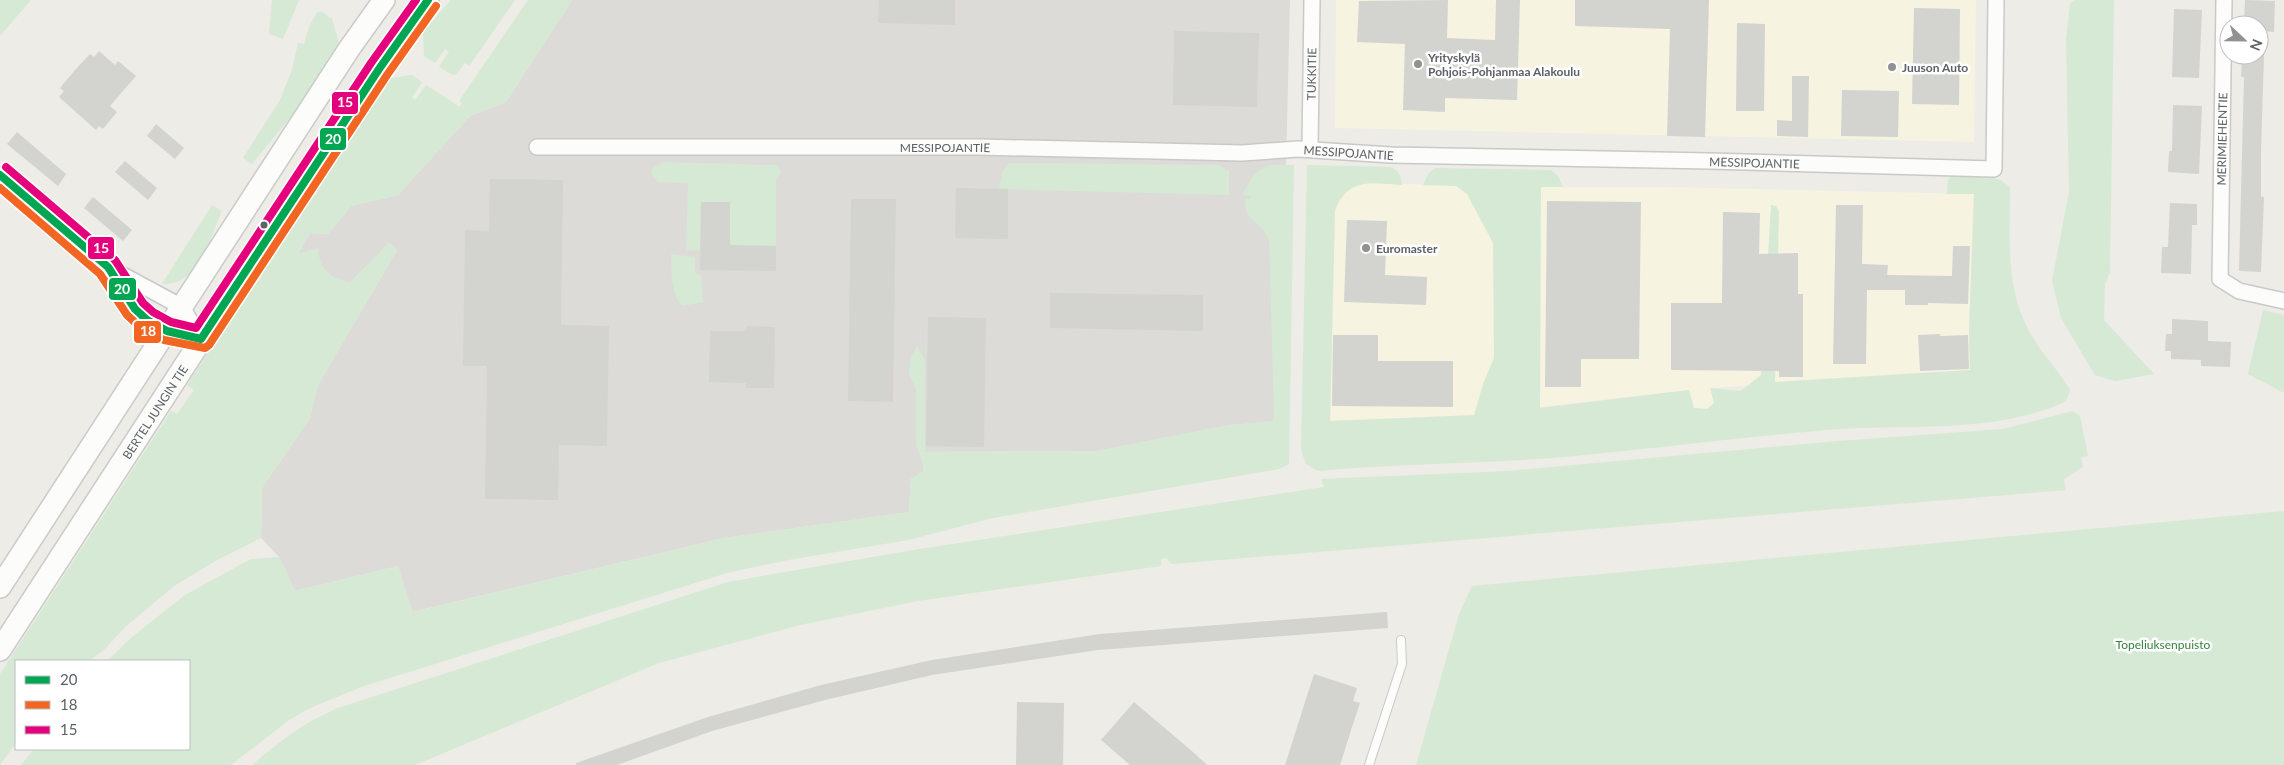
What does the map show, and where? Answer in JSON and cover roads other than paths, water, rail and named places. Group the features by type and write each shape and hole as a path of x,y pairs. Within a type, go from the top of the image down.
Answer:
{"main road":[{"name":"BERTEL JUNGIN TIE","path":"0,650 201,339 379,69 428,0"},
{"path":"0,588 349,49 382,2"}],"street":[{"name":"TUKKITIE","path":"1310,149 1312,0"},
{"name":"MESSIPOJANTIE","path":"536,147 970,147 1242,153 1310,149 1390,155 1994,169 1996,0"},
{"name":"MERIMIEHENTIE","path":"2224,0 2220,279 2239,291 2284,301"},
{"path":"0,175 108,267 182,307 201,339"},
{"path":"108,267 135,309 147,320 167,331 201,339"}],"lane":[{"path":"1370,765 1402,664 1401,640"}],"place":[{"name":"Yrityskylä Pohjois-Pohjanmaa Alakoulu","path":"1418,64"},
{"name":"Juuson Auto","path":"1892,67"},
{"name":"Euromaster","path":"1366,248"}],"park label":[{"name":"Topeliuksenpuisto","path":"2163,644"}]}
